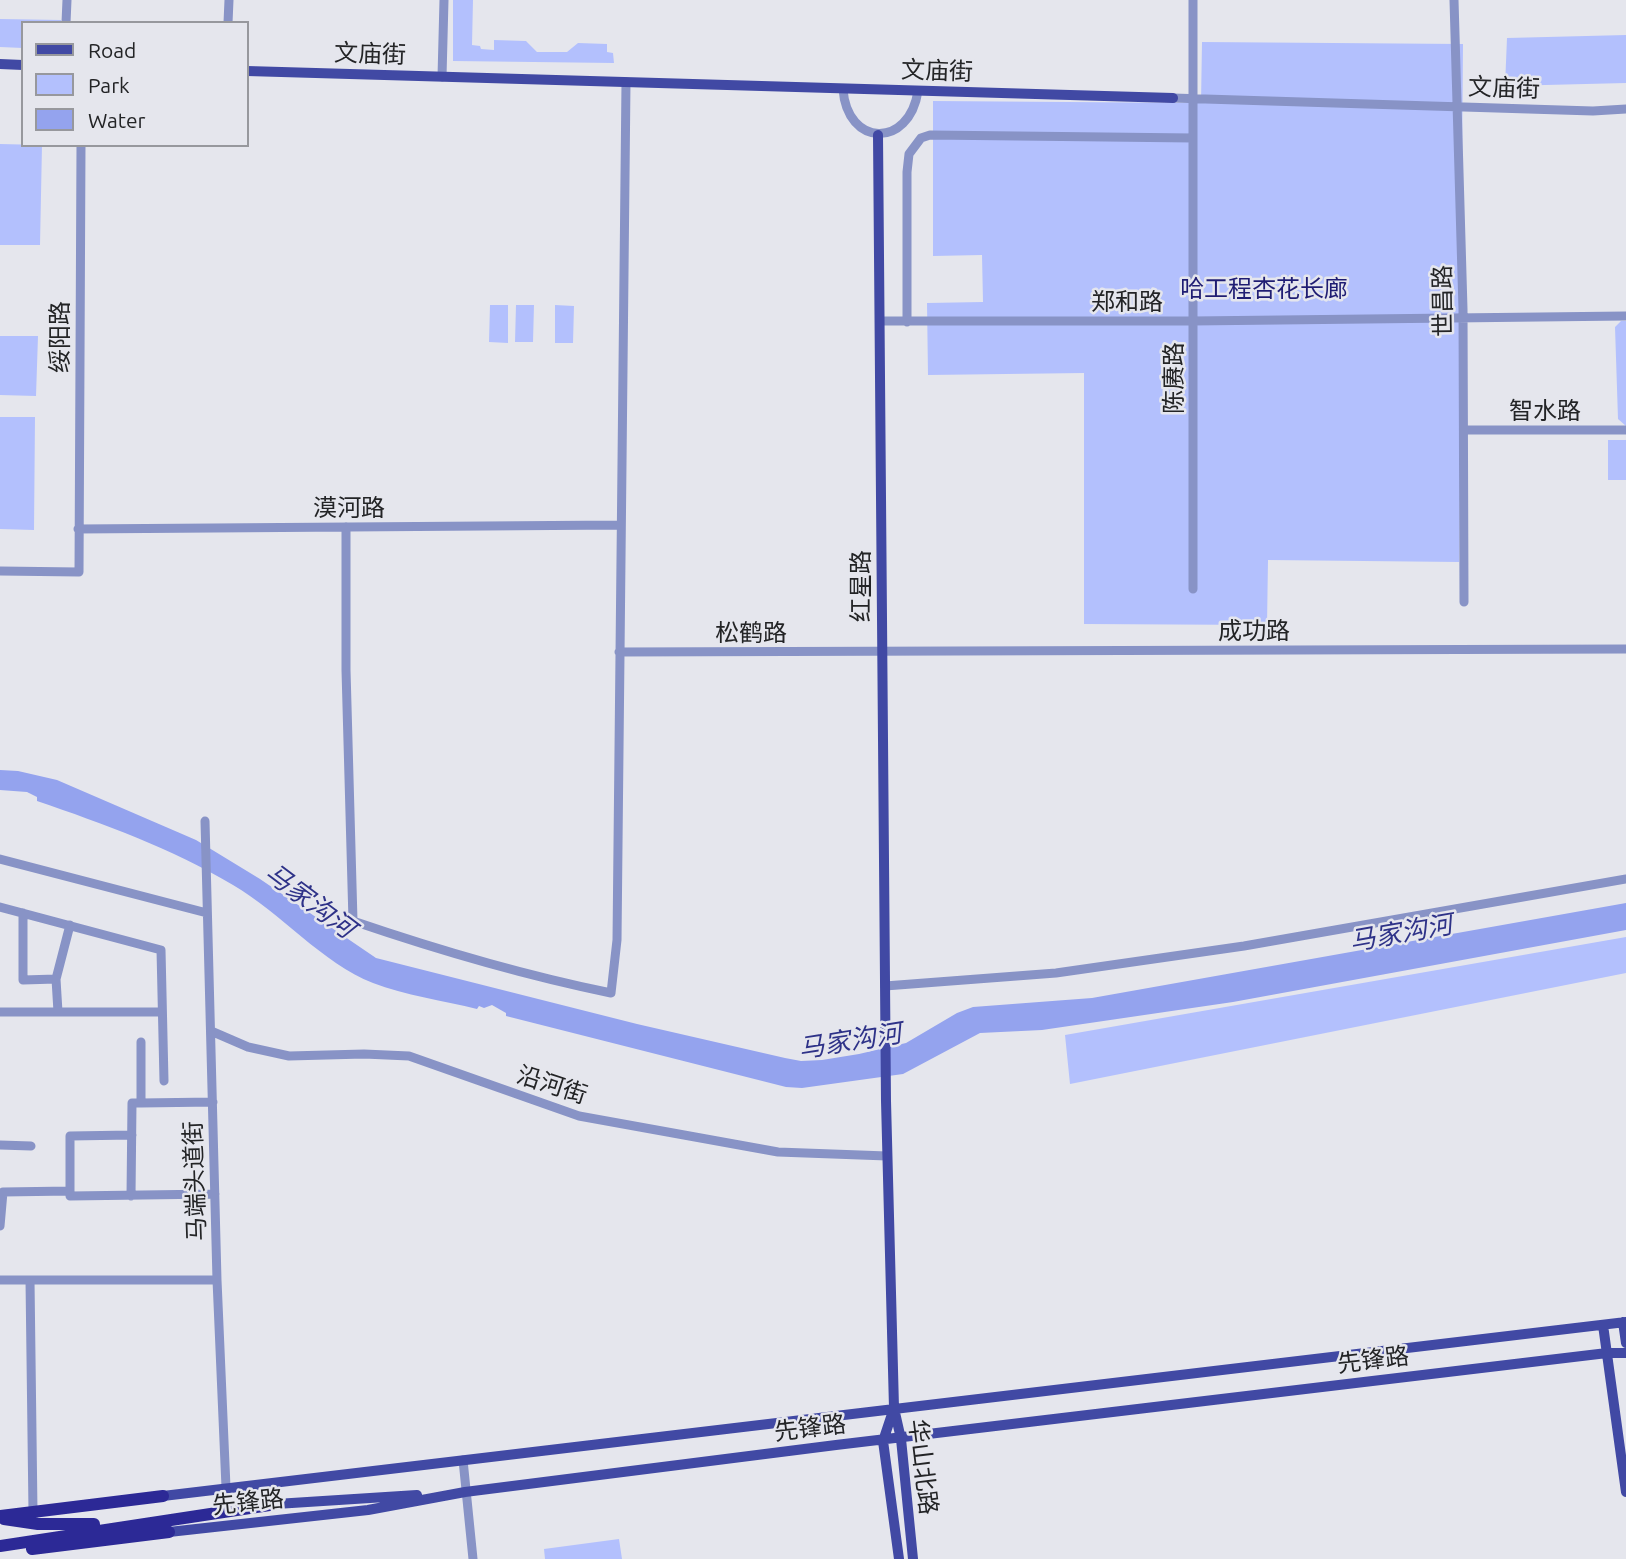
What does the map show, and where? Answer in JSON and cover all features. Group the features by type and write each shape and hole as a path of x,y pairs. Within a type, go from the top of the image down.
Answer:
{"highway":[{"name":"先锋路","path":"1,1516 163,1496"},
{"path":"0,1546 276,1504"},
{"path":"1,1516 38,1524 146,1522"},
{"name":"先锋路","path":"0,1553 169,1532"}],"main road":[{"path":"0,64 21,65"},
{"name":"文庙街","path":"248,71 1173,99"},
{"name":"红星路","path":"878,135 884,986 894,1408"},
{"path":"1624,1322 1626,1343"},
{"name":"先锋路","path":"163,1496 1624,1322"},
{"path":"1603,1325 1626,1492"},
{"name":"先锋路","path":"169,1532 368,1510 465,1492 1607,1353 1626,1353"},
{"name":"华山北路","path":"894,1408 901,1439 913,1559"},
{"name":"华山北路","path":"894,1408 883,1441 899,1559"},
{"path":"276,1504 465,1492"}],"street":[{"path":"66,0 66,21"},
{"path":"228,21 229,0"},
{"path":"442,77 444,0"},
{"name":"陈赓路","path":"1193,0 1194,589"},
{"name":"世昌路","path":"1454,0 1463,317 1464,602"},
{"path":"346,527 346,670 353,921 424,945 537,977 611,993 617,940 626,82"},
{"path":"843,89 844,103 850,119 865,130 878,135 899,129 912,115 918,91"},
{"name":"文庙街","path":"1173,99 1592,111 1626,109"},
{"path":"907,322 907,172 909,154 921,138 930,135 1192,138"},
{"name":"绥阳路","path":"0,571 79,572 80,147"},
{"name":"郑和路","path":"880,321 1626,316"},
{"name":"智水路","path":"1464,430 1626,430"},
{"name":"漠河路","path":"78,528 620,525"},
{"name":"成功路","path":"882,652 1626,649"},
{"name":"松鹤路","path":"619,652 882,652"},
{"name":"马端头道街","path":"205,821 217,1280 226,1488"},
{"path":"0,859 208,913"},
{"path":"884,986 1097,968 1244,946 1626,879"},
{"path":"0,906 161,950 164,1081"},
{"path":"23,913 23,980 56,979"},
{"path":"58,1012 56,979 71,925"},
{"path":"0,1012 162,1012"},
{"name":"沿河街","path":"211,1031 248,1047 289,1056 410,1056 579,1116 778,1152 887,1156"},
{"path":"141,1042 141,1103"},
{"path":"131,1196 132,1103 212,1102"},
{"path":"132,1135 70,1136 70,1196 215,1194"},
{"path":"0,1145 31,1146"},
{"path":"0,1226 3,1192 70,1191"},
{"path":"0,1280 217,1280"},
{"path":"30,1280 33,1512"},
{"path":"463,1460 473,1559"}],"green space":[{"path":"453,0 473,0 472,45 480,46 481,49 494,50 494,40 526,41 537,52 567,52 578,43 607,44 607,52 613,53 614,63 453,61"},
{"path":"0,19 61,20 21,21 21,48 0,47"},
{"path":"1626,35 1626,83 1505,86 1507,38"},
{"name":"哈工程杏花长廊","path":"1202,42 1463,44 1459,562 1268,560 1267,625 1084,624 1084,373 928,375 927,303 983,302 982,255 933,256 933,101 1201,103"},
{"path":"0,144 42,147 40,245 0,245"},
{"path":"490,305 508,305 508,343 489,342"},
{"path":"516,305 534,305 533,342 515,342"},
{"path":"555,305 574,306 573,343 555,343"},
{"path":"1621,321 1626,321 1626,426 1618,419 1615,327"},
{"path":"0,336 38,336 36,396 0,395"},
{"path":"0,417 35,417 34,530 0,529"},
{"path":"1608,440 1626,440 1626,480 1608,480"},
{"path":"1626,937 1626,973 1070,1084 1065,1035"},
{"path":"619,1539 622,1559 545,1559 544,1549"}],"water":[{"path":"0,770 18,771 57,780 196,840 260,879 376,958 637,1024 801,1061 859,1054 906,1043 957,1013 973,1007 1092,998 1626,903 1626,930 1233,1002 1042,1030 980,1033 903,1074 802,1088 786,1087 506,1016 506,1013 492,1005 484,1008 479,1006 477,1009 373,983 336,963 251,896 210,872 137,838 37,801 37,797 27,792 0,790"}],"water label":[{"name":"马家沟河","path":"310,901"},
{"name":"马家沟河","path":"1401,933"},
{"name":"马家沟河","path":"850,1041"}]}
